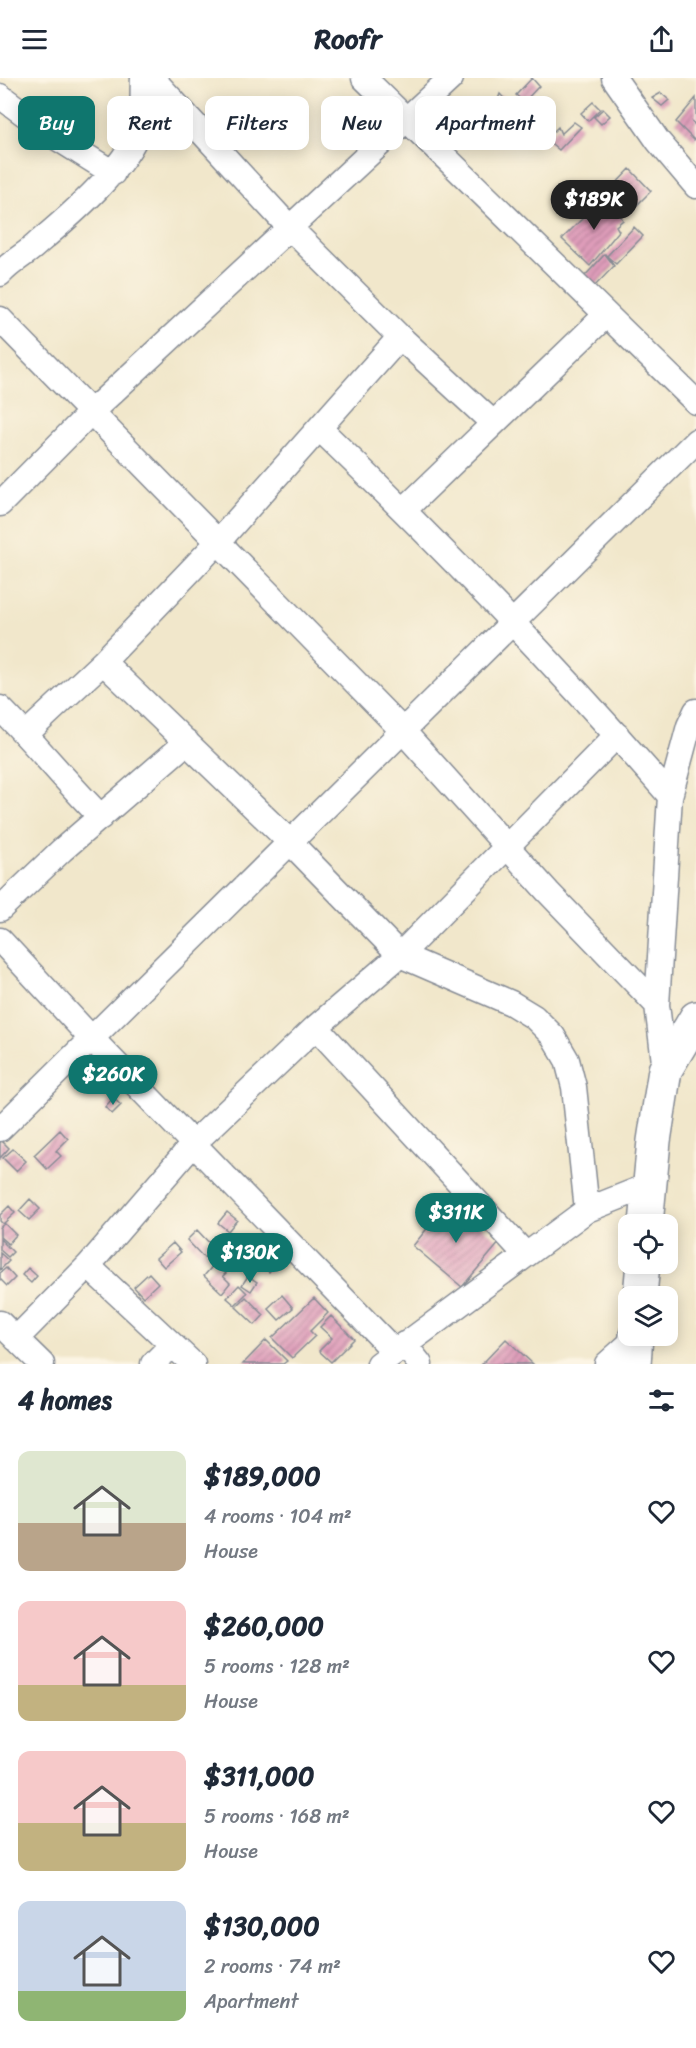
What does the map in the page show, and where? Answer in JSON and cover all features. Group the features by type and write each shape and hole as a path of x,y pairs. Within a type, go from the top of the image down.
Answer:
{"highway":[{"path":"647,1214 665,1070 696,1018"}],"street":[{"path":"0,274 12,261 38,244 112,173 134,143 140,126 143,78"},
{"path":"152,78 288,227 400,337 493,423"},
{"path":"364,78 696,402"},
{"path":"0,504 91,412 451,78"},
{"path":"614,78 658,141 696,186"},
{"path":"0,96 54,136 112,173"},
{"path":"404,510 606,315"},
{"path":"0,319 403,731 548,892 657,1005"},
{"path":"26,734 103,662 217,543 400,337"},
{"path":"320,429 404,510 514,622 670,796"},
{"path":"0,1129 696,441"},
{"path":"103,662 290,842 400,955 511,1003 534,1017 554,1036 567,1060 574,1087 587,1210"},
{"path":"0,708 26,734 65,781 101,817"},
{"path":"665,1070 657,1005 670,796 689,726 696,711"},
{"path":"42,1364 8,1331 88,1266 194,1143 316,1028 400,955 617,735"},
{"path":"0,909 62,850 187,742"},
{"path":"0,940 392,1353 420,1364"},
{"path":"316,1028 526,1255"},
{"path":"392,1353 587,1210 650,1185"},
{"path":"88,1266 193,1364"},
{"path":"153,1364 172,1345"},
{"path":"607,1364 635,1346"}],"building":[{"path":"532,78 539,86 530,96 516,95"},
{"path":"661,93 669,100 662,106 652,98"},
{"path":"696,98 696,125 691,121 696,126 694,140 676,122"},
{"path":"593,102 600,109 588,121 581,113"},
{"path":"603,109 610,116 601,124 594,117"},
{"path":"574,122 581,127 559,150 556,147 558,127 561,134"},
{"path":"630,169 651,191 627,215 604,196"},
{"path":"597,191 623,220 616,226 619,231 590,266 562,239 585,216 591,221 595,217 595,211 590,203 594,199 592,193"},
{"path":"634,227 643,236 616,264 607,256"},
{"path":"605,254 614,266 593,288 583,278"},
{"path":"113,1098 121,1105 112,1114 105,1107"},
{"path":"60,1130 68,1139 56,1151 61,1156 47,1169 34,1155"},
{"path":"0,1139 9,1148 0,1158"},
{"path":"13,1149 26,1161 16,1171 3,1158"},
{"path":"30,1199 40,1209 29,1220 19,1211"},
{"path":"450,1200 500,1242 462,1287 413,1246"},
{"path":"9,1206 15,1213 3,1224 0,1221 0,1215"},
{"path":"227,1212 237,1220 228,1231 218,1223"},
{"path":"4,1223 16,1235 8,1244 0,1237 0,1228"},
{"path":"197,1230 214,1248 204,1258 187,1240"},
{"path":"0,1239 13,1252 8,1257 0,1250"},
{"path":"173,1243 181,1252 164,1267 156,1258"},
{"path":"0,1253 9,1261 0,1270"},
{"path":"269,1254 278,1262 269,1272 260,1264"},
{"path":"215,1263 226,1273 223,1276 230,1283 222,1293 204,1276"},
{"path":"6,1268 15,1278 7,1286 0,1279 0,1273"},
{"path":"28,1268 37,1276 31,1283 22,1275"},
{"path":"149,1273 158,1283 143,1297 134,1287"},
{"path":"248,1276 257,1282 251,1291 242,1285"},
{"path":"239,1285 247,1293 235,1305 227,1298"},
{"path":"282,1295 293,1308 279,1320 268,1308"},
{"path":"246,1297 264,1315 255,1325 236,1307"},
{"path":"314,1298 328,1313 310,1331 315,1336 292,1358 272,1338"},
{"path":"331,1316 354,1339 331,1362 319,1351 332,1338 320,1327"},
{"path":"506,1339 533,1364 482,1364"},
{"path":"266,1340 287,1361 283,1364 243,1364"}]}
